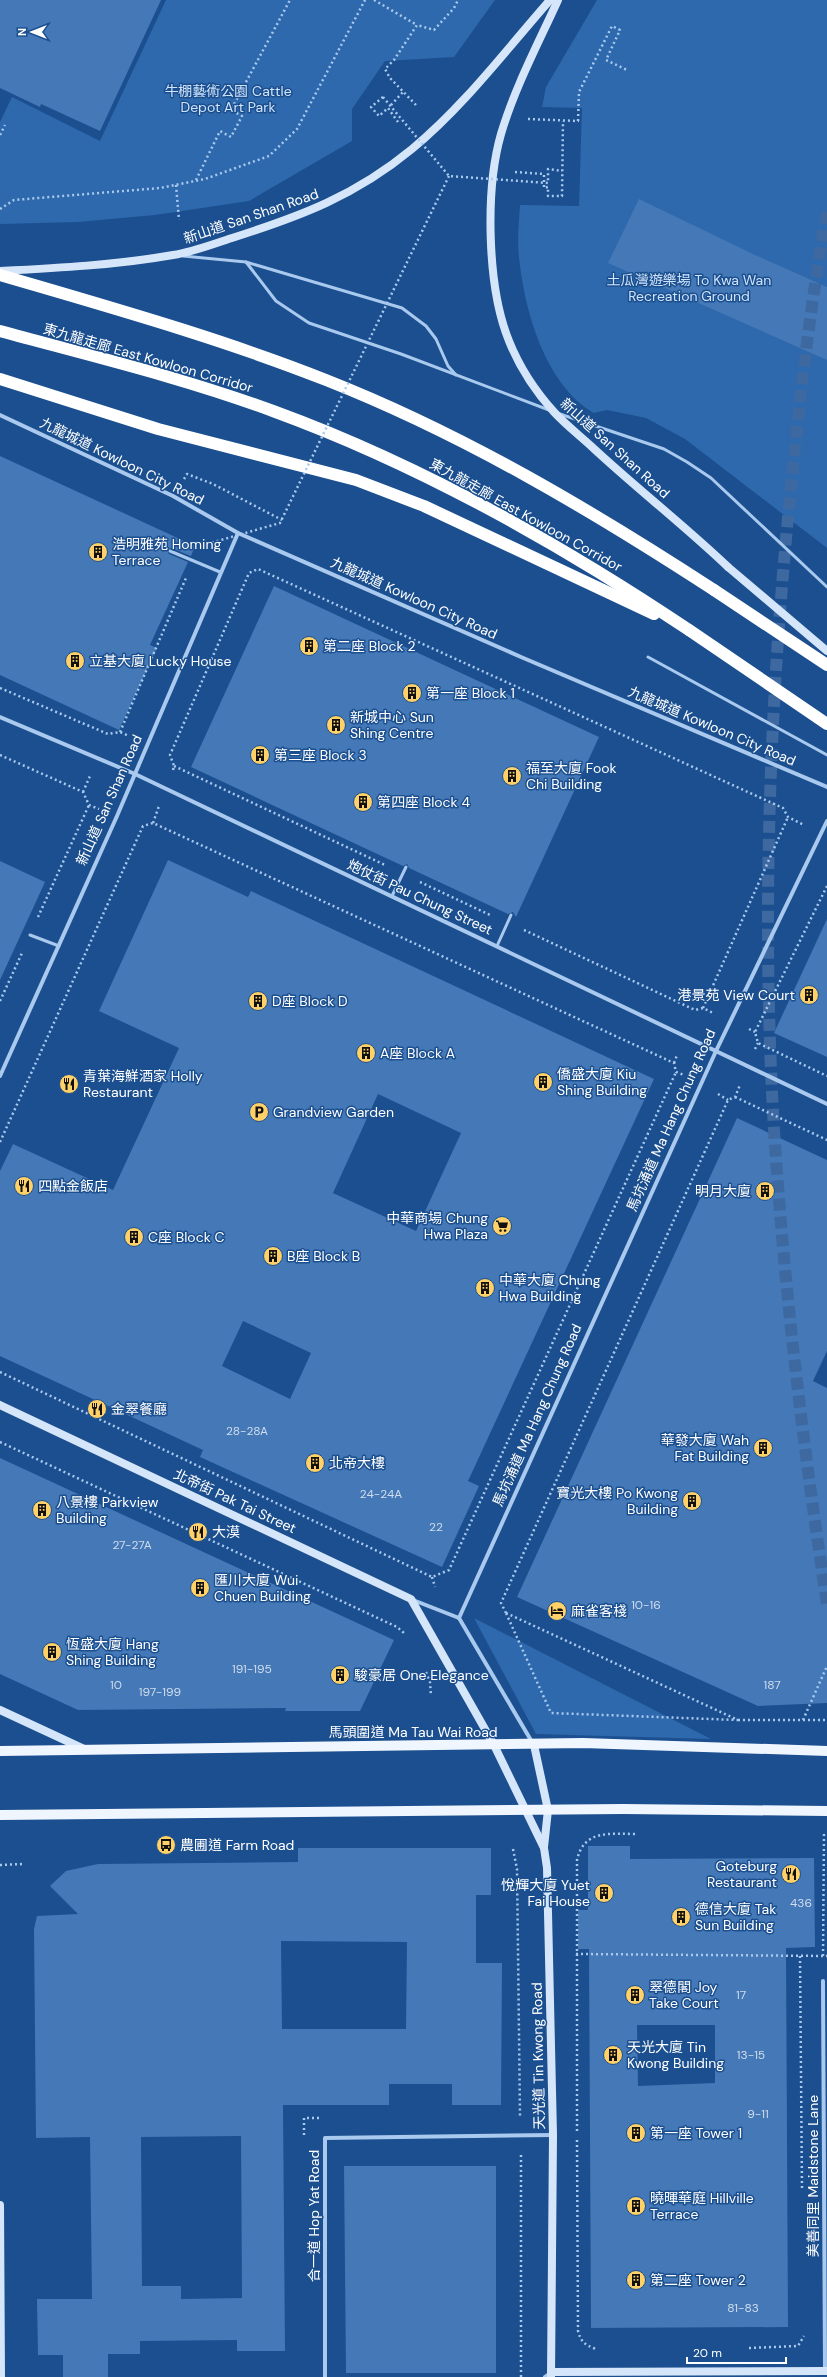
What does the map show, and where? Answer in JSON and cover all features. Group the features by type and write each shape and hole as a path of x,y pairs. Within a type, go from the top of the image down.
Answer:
{"highway":[{"path":"0,275 120,310 277,362 388,407 516,469 658,553 827,665"},
{"name":"東九龍走廊 East Kowloon Corridor","path":"0,330 170,377 274,411 390,459 441,483 548,541 595,569 689,630 827,724"},
{"path":"0,379 158,429 356,480 424,506 689,630"}],"main road":[{"name":"馬頭圍道 Ma Tau Wai Road","path":"0,1751 534,1745 583,1743 827,1751"},
{"path":"0,1815 525,1810 827,1811"}],"street":[{"name":"新山道 San Shan Road","path":"0,271 68,268 175,255 295,218 337,200 379,174 413,148 455,108 550,0"},
{"name":"新山道 San Shan Road","path":"558,0 516,90 501,135 493,174 491,215 492,263 499,308 509,341 528,378 554,412 620,473 703,542 728,567 827,651"},
{"name":"九龍城道 Kowloon City Road","path":"0,415 173,496 238,533 521,657 827,787"},
{"name":"新山道 San Shan Road","path":"0,1076 135,774 220,572 238,533"},
{"name":"炮仗街 Pau Chung Street","path":"0,717 135,774 827,1104"},
{"name":"馬坑涌道 Ma Hang Chung Road","path":"459,1618 716,1051 827,821"},
{"name":"北帝街 Pak Tai Street","path":"0,1405 411,1599 459,1618"},
{"path":"411,1599 494,1745"},
{"path":"459,1618 534,1745 548,1810 544,1848"},
{"path":"0,1710 84,1749"},
{"name":"天光道 Tin Kwong Road","path":"494,1745 544,1848 547,1868 552,2135 549,2375"},
{"name":"美善同里 Maidstone Lane","path":"823,1981 826,2371"},
{"name":"合一道 Hop Yat Road","path":"325,2377 325,2138 552,2135"},
{"path":"0,2205 1,2377"},
{"path":"549,2375 826,2371"}],"lane":[{"path":"175,255 246,262 402,308 426,326 436,339 448,366 457,376"},
{"path":"246,262 276,300 309,324 401,354 554,412 664,449 711,478 827,587"},
{"path":"170,551 220,572"},
{"path":"648,658 827,755"},
{"path":"392,896 406,867"},
{"path":"497,946 511,915"},
{"path":"30,935 59,946"}],"path":[{"path":"196,180 220,131 231,137 242,116 231,110 290,0"},
{"path":"0,209 14,200 176,185 269,156 297,129 365,0"},
{"path":"374,0 417,25 434,30 454,8 458,0"},
{"path":"416,105 390,78 385,69 394,60 417,25"},
{"path":"525,119 578,121 579,92 612,26 620,30 606,60 627,70"},
{"path":"391,105 404,92"},
{"path":"398,122 388,108 379,116 371,107 383,96 450,176 548,183 548,169 562,172"},
{"path":"515,172 544,174 544,188 548,187 548,196 562,196 564,120"},
{"path":"0,135 5,125"},
{"path":"207,544 280,523 282,520 450,176"},
{"path":"176,185 179,220"},
{"path":"213,484 282,520"},
{"path":"0,688 108,734 120,732 194,561"},
{"path":"258,569 783,808 788,817 703,1008 695,1010 508,923 174,766 170,755 249,573 258,569"},
{"path":"0,755 83,792 89,805 0,1001"},
{"path":"0,1142 143,826 153,823 674,1063 676,1072 449,1570 432,1577 0,1372"},
{"path":"827,886 755,1032 755,1038 758,1044 827,1076"},
{"path":"827,1140 735,1096 728,1100 501,1603 551,1712 738,1720 827,1720"},
{"path":"0,1442 397,1627"},
{"path":"506,1613 738,1720"},
{"path":"803,1720 827,1666"},
{"path":"591,2347 580,2339 578,2331 576,1868 579,1849 585,1841 595,1837 623,1834"},
{"path":"576,1954 825,1956 824,1834"},
{"path":"512,2114 520,2114 518,1869 513,1849"},
{"path":"0,1865 23,1864"},
{"path":"800,1956 802,2195"},
{"path":"304,2142 304,2118 320,2118"},
{"path":"513,2155 521,2155 521,2377"},
{"path":"798,2346 804,2339 804,2331"}],"green space":[{"name":"牛棚藝術公園 Cattle Depot Art Park","path":"166,0 495,0 454,57 385,61 352,109 352,141 249,201 155,215 78,222 0,224 0,122 12,97 100,141"},
{"name":"土瓜灣遊樂場 To Kwa Wan Recreation Ground","path":"597,0 827,0 827,548 685,439 646,418 607,410 594,413 577,400 562,384 550,365 540,344 526,299 519,257 518,231 520,205 579,206 582,108 542,107 546,87"},
{"path":"474,1618 711,1739 536,1734"}],"building":[{"path":"0,0 161,0 100,131 41,104 40,107 0,88"},
{"path":"639,199 753,254 827,287 827,360 608,263"},
{"path":"0,456 195,546 191,556 171,548 167,550 169,554 188,562 150,645 157,648 119,730 0,675"},
{"name":"新城中心 Sun Shing Centre","path":"274,586 599,737 516,917 513,912 508,914 409,868 407,864 403,866 191,767"},
{"path":"168,860 248,897 251,891 654,1079 468,1481 479,1486 442,1567 200,1457 203,1450 0,1356 0,1171 13,1144 113,1190 179,1048 99,1011","holes":["378,1094 461,1133 416,1231 333,1193","243,1321 311,1353 290,1399 222,1366"]},
{"path":"0,861 45,882 0,980"},
{"name":"港景苑 View Court","path":"827,919 827,1057 774,1033"},
{"path":"737,1118 827,1160 827,1351 813,1381 827,1388 827,1703 758,1706 517,1597"},
{"path":"0,1458 394,1640 360,1711 285,1711 286,1708 78,1710 0,1674"},
{"path":"588,1846 630,1846 630,1859 814,1858 815,1947 786,1948 788,2327 591,2328 589,1949 578,1949 578,1910 588,1910","holes":["637,2025 715,2025 715,2083 638,2086"]},
{"path":"298,1848 491,1848 491,1895 476,1895 476,1963 502,1963 501,2105 452,2105 452,2084 389,2084 389,2105 283,2105 285,2351 237,2351 237,2340 140,2341 140,2354 108,2354 108,2377 63,2377 63,2355 38,2355 37,2299 92,2299 90,2137 36,2138 34,1929 37,1916 78,1914 50,1886 66,1871 98,1864 298,1862","holes":["281,1941 407,1942 406,2029 282,2029","241,2136 242,2298 181,2299 181,2286 142,2286 141,2137"]},
{"path":"344,2166 496,2166 496,2373 346,2373"}],"tunnel":[{"path":"827,212 807,344 784,557 773,720 768,884 770,1048 778,1189 795,1367 827,1604"}],"place":[{"name":"浩明雅苑 Homing Terrace","path":"98,552"},
{"name":"第二座 Block 2","path":"309,646"},
{"name":"立基大廈 Lucky House","path":"75,661"},
{"name":"第一座 Block 1","path":"412,693"},
{"name":"新城中心 Sun Shing Centre","path":"336,725"},
{"name":"第三座 Block 3","path":"260,755"},
{"name":"福至大廈 Fook Chi Building","path":"512,776"},
{"name":"第四座 Block 4","path":"363,802"},
{"name":"港景苑 View Court","path":"809,995"},
{"name":"D座 Block D","path":"258,1001"},
{"name":"A座 Block A","path":"366,1053"},
{"name":"僑盛大廈 Kiu Shing Building","path":"543,1082"},
{"name":"青葉海鮮酒家 Holly Restaurant","path":"69,1084"},
{"name":"Grandview Garden","path":"259,1112"},
{"name":"四點金飯店","path":"24,1186"},
{"name":"明月大廈","path":"765,1191"},
{"name":"中華商場 Chung Hwa Plaza","path":"502,1226"},
{"name":"C座 Block C","path":"134,1237"},
{"name":"B座 Block B","path":"273,1256"},
{"name":"中華大廈 Chung Hwa Building","path":"485,1288"},
{"name":"金翠餐廳","path":"97,1409"},
{"name":"華發大廈 Wah Fat Building","path":"763,1448"},
{"name":"北帝大樓","path":"315,1463"},
{"name":"寶光大樓 Po Kwong Building","path":"692,1501"},
{"name":"八景樓 Parkview Building","path":"42,1510"},
{"name":"大漠","path":"198,1532"},
{"name":"匯川大廈 Wui Chuen Building","path":"200,1588"},
{"name":"麻雀客棧","path":"557,1611"},
{"name":"恆盛大廈 Hang Shing Building","path":"52,1652"},
{"name":"駿豪居 One Elegance","path":"340,1675"},
{"name":"農圃道 Farm Road","path":"166,1845"},
{"name":"Goteburg Restaurant","path":"791,1874"},
{"name":"悅輝大廈 Yuet Fai House","path":"604,1893"},
{"name":"德信大廈 Tak Sun Building","path":"681,1917"},
{"name":"翠德閣 Joy Take Court","path":"635,1995"},
{"name":"天光大廈 Tin Kwong Building","path":"613,2055"},
{"name":"第一座 Tower 1","path":"636,2133"},
{"name":"曉暉華庭 Hillville Terrace","path":"636,2206"},
{"name":"第二座 Tower 2","path":"636,2280"}]}
